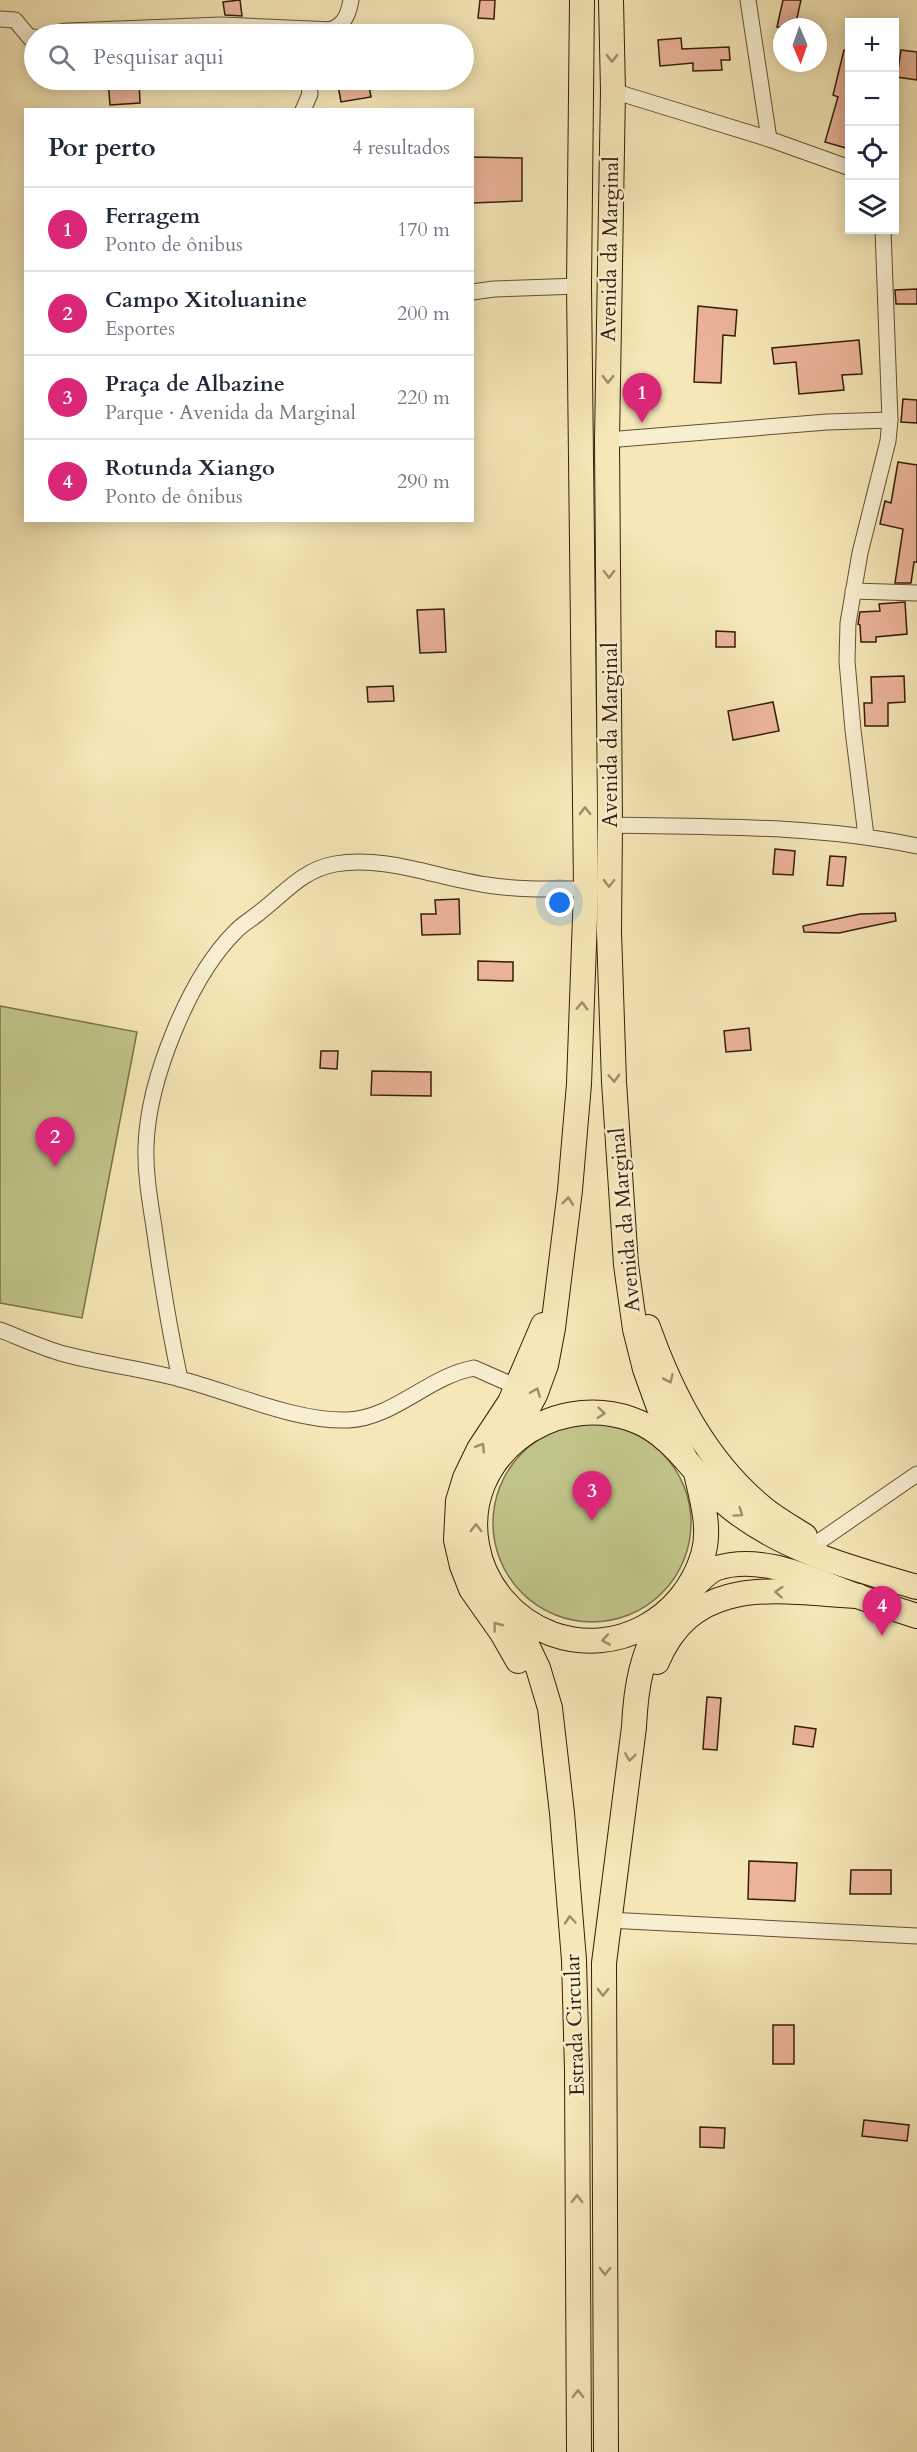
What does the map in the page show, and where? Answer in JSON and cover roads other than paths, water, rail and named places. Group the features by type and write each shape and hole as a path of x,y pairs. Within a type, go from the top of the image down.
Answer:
{"main road":[{"name":"Avenida da Marginal","path":"509,1444 536,1395 546,1365 570,1190 579,1084 586,889 579,286 582,0"},
{"name":"Avenida da Marginal","path":"612,0 613,91 607,440 609,933 613,1059 626,1265 635,1329 645,1369 659,1408 690,1466"},
{"path":"626,1265 655,1347 684,1412 707,1448 732,1480 763,1509 817,1543 910,1585"},
{"path":"557,1293 510,1402 479,1449 465,1478 458,1502 456,1539 462,1566 471,1589 502,1633 523,1669 559,1776"},
{"path":"690,1466 706,1521 704,1553 692,1581 666,1612 631,1635 599,1642 566,1639 536,1628 509,1608 488,1579 476,1545 476,1508 488,1474 509,1444 536,1425 567,1414 600,1412 632,1419 661,1435 726,1503 761,1528 829,1560 910,1585"},
{"name":"Estrada Circular","path":"606,2452 604,1962 640,1669 666,1612 715,1568 744,1564 772,1567 917,1616"},
{"path":"634,1726 648,1682 664,1646 683,1621 705,1604 731,1594 763,1591 858,1596"},
{"name":"Estrada Circular","path":"509,1608 538,1668 544,1687 550,1708 559,1776 574,1960 577,2059 579,2452"}],"street":[{"path":"342,24 349,13 351,0"},
{"path":"748,0 769,139"},
{"path":"0,19 15,20 24,31"},
{"path":"304,108 309,90"},
{"path":"613,91 769,139 845,167"},
{"path":"866,836 847,661 848,622 860,553 888,441 890,420 883,234"},
{"path":"474,292 579,286"},
{"path":"607,440 827,422 890,420"},
{"path":"853,591 917,593"},
{"path":"610,825 731,827 866,836 917,846"},
{"path":"180,1379 165,1305 149,1193 146,1145 154,1096 166,1054 185,1005 218,952 236,931 296,881 311,871 336,864 362,862 398,867 489,886 586,889"},
{"path":"0,1330 63,1353 180,1379 322,1418 350,1420 377,1413 429,1385 468,1369 481,1370 517,1387"},
{"path":"817,1543 917,1474"},
{"path":"608,1920 917,1936"}],"place":[{"name":"Ferragem","path":"642,423"},
{"name":"Campo Xitoluanine","path":"55,1167"},
{"name":"Praça de Albazine","path":"592,1521"},
{"name":"Rotunda Xiango","path":"882,1636"}]}
